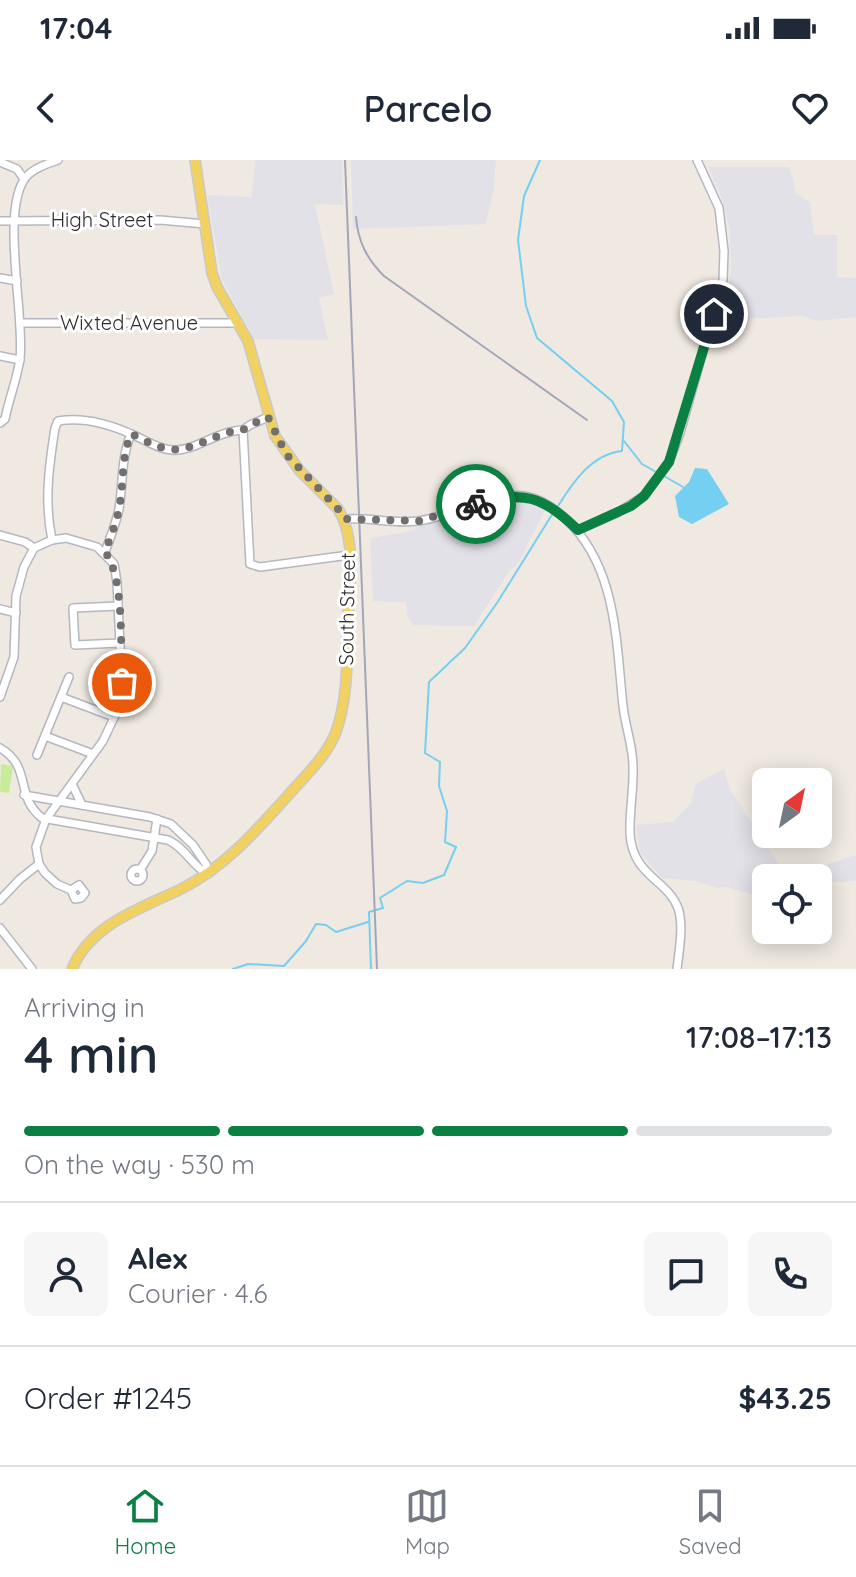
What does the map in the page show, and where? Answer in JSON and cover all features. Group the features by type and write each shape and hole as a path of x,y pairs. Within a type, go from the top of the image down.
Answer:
{"main road":[{"path":"195,160 209,257 217,287 239,323 254,360 268,417 286,454 345,519"},
{"name":"South Street","path":"72,969 82,951 103,929 208,874 245,843 322,757 334,736 345,693 349,555 345,519"}],"street":[{"path":"0,423 5,419 20,360 12,222 24,179 37,168 58,160"},
{"path":"578,530 617,513 644,496 669,462 677,440 723,280 724,251 719,208 697,160"},
{"path":"0,162 17,169 24,179"},
{"name":"High Street","path":"0,221 160,220 205,224"},
{"path":"0,278 17,281"},
{"name":"Wixted Avenue","path":"20,323 239,323"},
{"path":"0,356 20,360"},
{"path":"52,540 48,523 47,481 58,421 69,419 109,425 171,450 184,449 227,431 243,430 268,417"},
{"path":"243,430 250,564 260,567 349,555"},
{"path":"105,552 118,513 125,466 124,450 131,434"},
{"path":"345,519 419,521 502,497 522,496 540,500 556,509 578,530 592,550 608,591 626,730 632,754 631,847 646,874 672,898 678,909 677,969"},
{"path":"0,535 34,548"},
{"path":"0,697 14,657 16,596 24,567 34,548 66,538 86,542 105,552 114,564 122,688 114,717 93,754 46,819 36,847 39,864 57,884 71,890"},
{"path":"118,606 73,608 75,645 120,643"},
{"path":"0,609 16,613"},
{"path":"37,755 69,677"},
{"path":"61,697 114,717"},
{"path":"45,736 93,754"},
{"path":"0,748 11,754 19,764 24,795 31,809 46,819 155,838 181,846 200,870 208,874"},
{"path":"72,784 82,805"},
{"path":"24,795 171,824 186,837 206,864 208,874"},
{"path":"140,870 152,851 157,819"},
{"path":"0,900 39,864"},
{"path":"0,928 32,969"}],"shaded area":[{"path":"255,160 342,160 343,205 315,204 334,294 319,298 328,340 254,339 222,280 207,195 252,197"},
{"path":"351,160 496,160 486,224 353,229"},
{"path":"708,167 790,167 796,194 810,202 814,235 837,235 837,277 856,278 856,317 816,321 803,316 722,320 731,271 730,232 723,201"},
{"path":"518,497 547,507 517,565 510,570 474,626 413,625 407,615 406,602 373,601 370,538 407,532 500,498"},
{"path":"724,769 729,788 752,823 752,848 768,848 779,864 752,864 752,894 695,881 662,878 640,853 636,825 673,822 691,803 696,784"},
{"path":"856,855 856,881 832,882 832,864 828,864"}],"green space":[{"path":"1,764 13,766 9,793 0,792"}],"water":[{"path":"695,468 707,469 729,504 692,524 679,517 675,496 689,482"}],"waterway":[{"path":"540,160 524,196 518,240 526,306 537,338 612,401 624,422 622,451 601,457 593,463 558,506"},
{"path":"624,441 642,464 656,472"},
{"path":"664,476 683,487"},
{"path":"371,969 369,912 383,908 380,898 407,881 423,883 444,875 456,847 445,842 447,811 439,786 440,762 425,753 429,682 465,648 553,513"},
{"path":"233,969 248,964 284,966 316,924 326,925 336,932 368,922"}],"railway":[{"path":"345,160 377,969"},
{"path":"356,217 364,250 384,276 587,420"}],"way so far":[{"path":"122,683 117,582 114,564 105,552 118,513 125,466 124,450 131,434 171,450 184,449 227,431 243,430 268,417 286,454 345,519 419,521 476,504"}],"route":[{"path":"476,504 502,497 522,496 540,500 556,509 578,530 631,506 644,496 669,462 675,448 714,314"}]}
